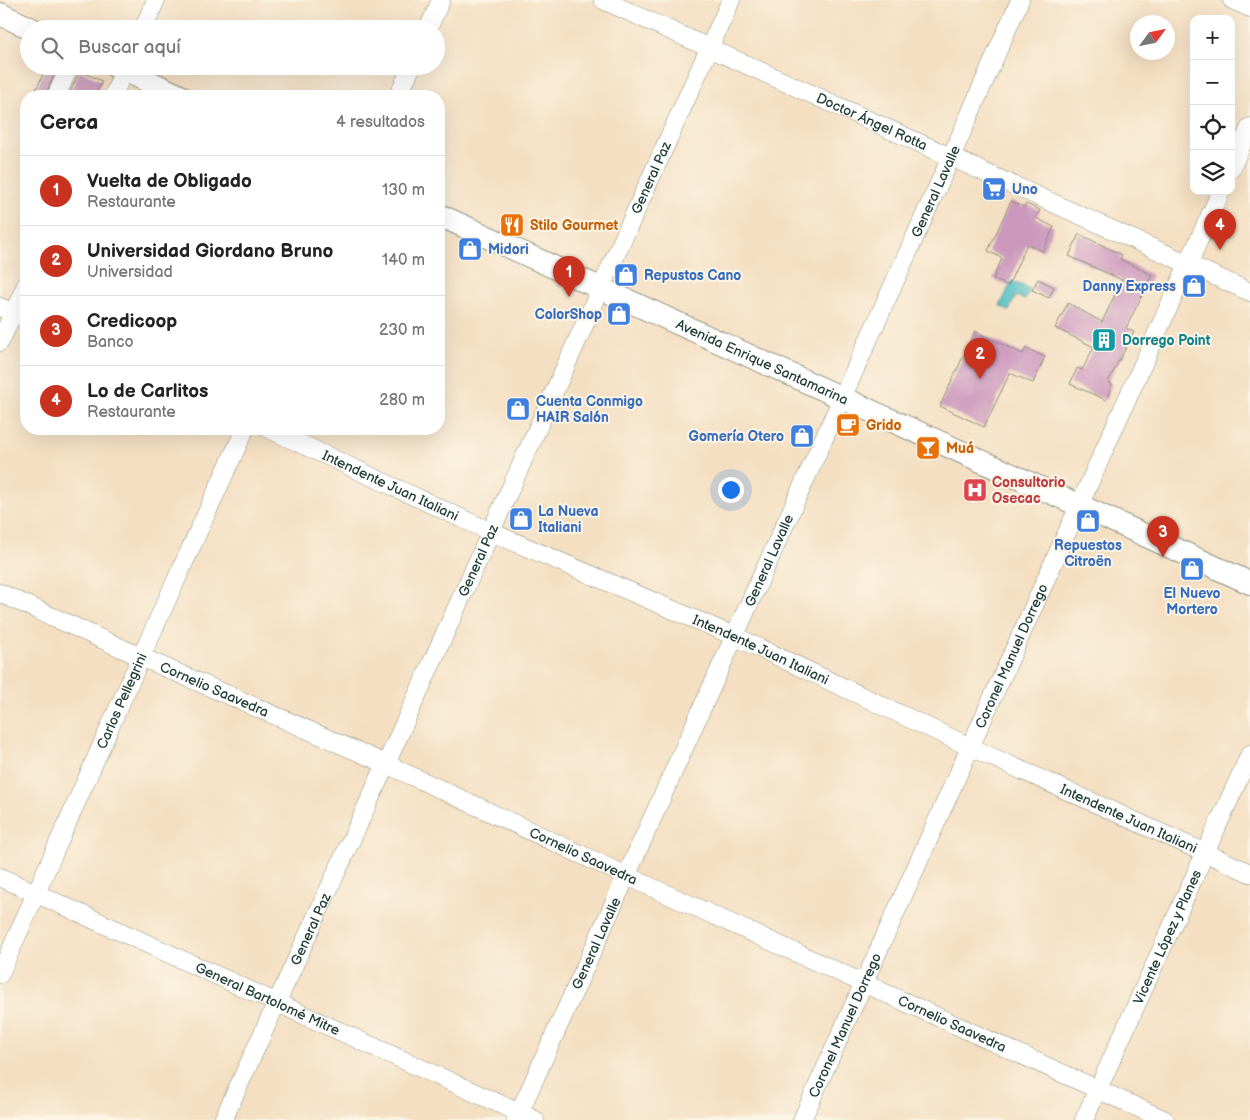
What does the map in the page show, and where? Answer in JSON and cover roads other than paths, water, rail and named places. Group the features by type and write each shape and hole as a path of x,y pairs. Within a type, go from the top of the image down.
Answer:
{"main road":[{"path":"0,14 20,23"},
{"path":"136,75 168,90"},
{"name":"Avenida Enrique Santamarina","path":"445,218 1250,583"}],"street":[{"path":"147,20 156,0"},
{"path":"432,20 441,0"},
{"name":"Doctor Ángel Rotta","path":"603,0 1250,292"},
{"name":"General Paz","path":"223,1120 731,0"},
{"name":"General Lavalle","path":"524,1118 627,876 1020,0"},
{"path":"1232,0 1250,8"},
{"path":"59,90 66,75"},
{"path":"114,90 120,75"},
{"path":"401,90 408,75"},
{"path":"1235,160 1250,127"},
{"name":"Coronel Manuel Dorrego","path":"802,1120 1219,195"},
{"path":"0,342 20,298"},
{"name":"Carlos Pellegrini","path":"0,974 242,435"},
{"name":"Intendente Juan Italiani","path":"282,435 491,532 734,636 970,747 1250,873"},
{"name":"Cornelio Saavedra","path":"0,592 141,657 386,764 627,876 1166,1120"},
{"name":"Vicente López y Planes","path":"1084,1120 1250,754"},
{"name":"General Bartolomé Mitre","path":"0,877 524,1118"}],"water":[{"path":"1012,281 1030,289 1025,300 1016,296 1009,311 1000,306"}],"place":[{"name":"Uno","path":"994,189"},
{"name":"Stilo Gourmet","path":"512,225"},
{"name":"Midori","path":"470,249"},
{"name":"Lo de Carlitos","path":"1220,250"},
{"name":"Repustos Cano","path":"626,275"},
{"name":"Danny Express","path":"1194,286"},
{"name":"Vuelta de Obligado","path":"569,297"},
{"name":"ColorShop","path":"619,314"},
{"name":"Dorrego Point","path":"1104,340"},
{"name":"Universidad Giordano Bruno","path":"980,379"},
{"name":"Cuenta Conmigo HAIR Salón","path":"518,409"},
{"name":"Grido","path":"848,425"},
{"name":"Gomería Otero","path":"802,436"},
{"name":"Muá","path":"928,448"},
{"name":"Consultorio Osecac","path":"975,490"},
{"name":"La Nueva Italiani","path":"521,519"},
{"name":"Repuestos Citroën","path":"1088,521"},
{"name":"Credicoop","path":"1163,557"},
{"name":"El Nuevo Mortero","path":"1192,569"}]}
